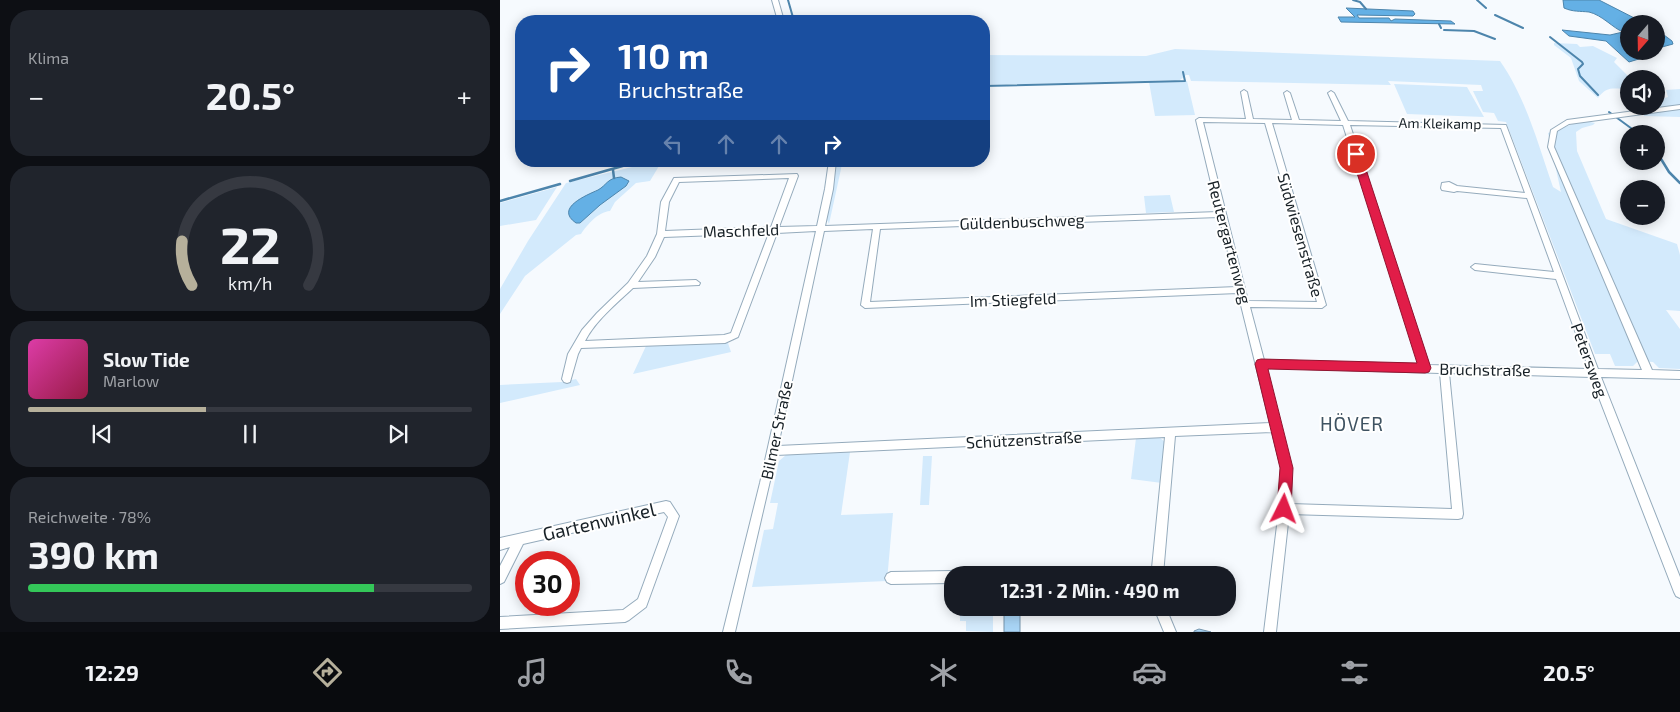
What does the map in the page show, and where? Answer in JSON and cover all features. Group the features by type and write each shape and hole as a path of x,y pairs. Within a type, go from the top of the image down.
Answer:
{"street":[{"path":"775,0 779,15"},
{"path":"1244,92 1250,121"},
{"path":"1331,93 1344,122 1393,266 1425,368"},
{"path":"1287,94 1296,121"},
{"path":"1665,109 1680,107"},
{"path":"1620,114 1567,122 1554,130 1551,147 1648,373"},
{"name":"Am Kleikamp","path":"1198,120 1504,126"},
{"name":"Reutergartenweg","path":"1198,120 1286,468 1284,509 1270,632"},
{"name":"Südwiesenstraße","path":"1246,304 1322,305 1268,121"},
{"name":"Petersweg","path":"1504,126 1594,372 1680,592"},
{"name":"Bilmer Straße","path":"730,632 772,451 832,167"},
{"path":"567,380 573,354 578,345 600,315 631,285 651,257 661,234 665,202 677,180 794,176 735,334 724,340 578,345"},
{"path":"1455,188 1530,196"},
{"name":"Güldenbuschweg","path":"820,228 1223,214"},
{"name":"Im Stiegfeld","path":"877,226 865,305 1242,290"},
{"name":"Maschfeld","path":"661,234 820,228"},
{"path":"1475,267 1560,276"},
{"path":"631,285 696,283"},
{"name":"Bruchstraße","path":"1261,364 1680,375"},
{"path":"1284,509 1458,514 1444,368"},
{"name":"Schützenstraße","path":"772,451 1276,427"},
{"path":"1159,566 1170,433"},
{"name":"Gartenwinkel","path":"500,623 624,616 642,603 674,516 666,506 520,539"},
{"path":"500,544 520,539"},
{"path":"500,578 520,539"},
{"path":"890,578 944,576"},
{"path":"1163,616 1170,632"}],"shaded area":[{"path":"1554,43 1577,44 1580,47 1593,46 1617,58 1614,62 1622,70 1620,70 1620,88 1608,89 1598,98 1579,81 1571,58"},
{"path":"1175,49 1500,61 1524,106 1553,187 1561,192 1548,133 1576,123 1595,123 1576,132 1577,151 1606,219 1677,244 1680,255 1680,311 1666,310 1680,329 1680,369 1659,368 1653,362 1638,361 1633,366 1615,366 1610,354 1595,354 1506,122 1498,121 1494,113 1483,112 1473,91 1483,91 1481,85 1388,81 1391,85 1191,81 1189,75 1180,80 990,85 990,55 1146,56"},
{"path":"1187,81 1195,115 1155,116 1149,82"},
{"path":"1394,84 1467,87 1484,117 1407,114"},
{"path":"1680,89 1680,117 1644,116 1665,115 1665,98 1668,97 1666,90"},
{"path":"632,167 658,167 650,181 636,183 615,202 610,211 597,216 581,234 576,235 525,276 500,314 500,289 528,241 566,183"},
{"path":"836,167 841,167 829,224 827,220"},
{"path":"557,187 536,220 500,226 500,203"},
{"path":"1170,195 1174,212 1146,213 1144,196"},
{"path":"728,343 731,352 633,374 646,346"},
{"path":"576,379 580,385 500,403 500,385 562,382"},
{"path":"1159,437 1165,442 1162,483 1131,479 1136,438"},
{"path":"850,452 841,515 893,513 887,581 752,587 764,530 773,529 778,503 770,503 779,461 786,455"},
{"path":"923,456 932,456 929,505 920,505"},
{"path":"960,616 993,616 993,632 966,631 966,621 960,621"}],"water":[{"path":"1563,0 1599,0 1628,15 1620,15 1620,30 1594,14 1564,8"},
{"path":"1346,8 1413,11 1415,14 1413,16 1357,15 1359,18 1389,18 1391,21 1395,19 1451,21 1455,24 1341,22 1338,17 1355,17"},
{"path":"1562,30 1610,35 1620,33 1620,54 1606,41 1569,36"},
{"path":"1665,36 1672,41 1673,44 1665,46"},
{"path":"621,177 629,181 626,186 580,223 576,223 570,217 570,207 580,199 598,190 610,180"}],"building":[{"path":"1004,616 1020,616 1020,632 1004,632"},
{"path":"1199,629 1211,632 1194,632"}],"waterway":[{"path":"788,0 792,15"},
{"path":"1353,0 1360,2 1366,9"},
{"path":"1477,0 1486,8"},
{"path":"1495,15 1523,28"},
{"path":"1439,24 1441,28"},
{"path":"1444,30 1474,31 1495,39"},
{"path":"1550,37 1582,62 1583,64 1578,69 1580,76 1598,95"},
{"path":"990,86 1185,81 1183,72"},
{"path":"1609,112 1627,125"},
{"path":"1665,165 1680,183"},
{"path":"570,181 619,167"},
{"path":"613,170 614,178"},
{"path":"500,201 560,184"}],"district":[{"name":"HÖVER","path":"1352,423"}],"route":[{"path":"1284,509 1286,468 1261,364 1425,368 1356,154"}]}
